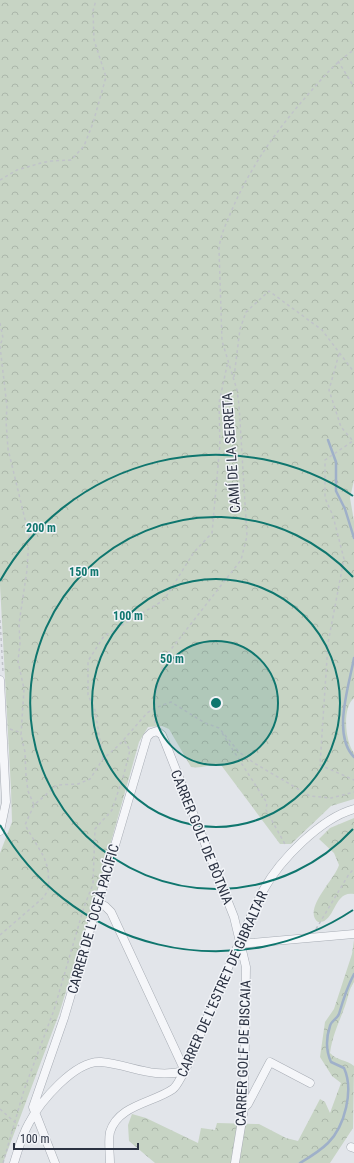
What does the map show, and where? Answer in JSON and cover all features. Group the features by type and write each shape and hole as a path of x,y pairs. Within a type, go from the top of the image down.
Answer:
{"street":[{"path":"0,680 6,802 0,831"},
{"name":"CARRER DE L'OCEÀ PACÍFIC","path":"34,1113 33,1107 64,1018 147,737 148,734 157,731"},
{"name":"CARRER GOLF DE BÒTNIA","path":"157,731 165,742 231,910 240,944"},
{"name":"CARRER DE L'ESTRET DE GIBRALTAR","path":"110,1163 111,1130 118,1118 137,1105 174,1088 185,1071 233,956 240,944 265,888 291,854 322,826 342,813 354,810"},
{"path":"14,1163 25,1131 34,1113 69,1075 99,1062 151,1074 185,1071 115,919 109,908 98,905"},
{"path":"240,944 352,934"},
{"name":"CARRER GOLF DE BISCAIA","path":"235,1163 244,1108 246,977 240,944"},
{"path":"244,1108 248,1104 270,1062 310,1083"},
{"path":"34,1113 41,1125 55,1163"}],"path":[{"path":"0,180 17,170 51,160 71,160 84,146 93,123 106,77 94,40 93,11 96,0"},
{"name":"CAMÍ DE LA SERRETA","path":"157,731 155,696 165,657 241,560 247,536 239,405 234,379 222,341 219,249 220,238 238,196 264,149 291,113 338,61 354,50"},
{"path":"338,61 354,87"},
{"path":"234,379 240,330 246,312 269,290 322,330 354,372"},
{"path":"0,323 3,338 0,345 7,407 6,421 8,449 29,536 27,570 19,624 20,643 18,661 24,689 21,735 25,752 28,791 34,805"},
{"path":"340,354 329,390 341,427 353,441 325,460 325,498 333,516 344,559 328,643 320,765 354,780"},
{"path":"103,759 95,710 88,695 88,661 104,636 164,600 194,552 212,533 220,444 219,403 228,360"},
{"path":"0,935 44,897 49,888 48,869 44,857 25,825 34,805 57,785 78,784 90,779 103,759 124,740 141,720 156,708 171,702 205,723 219,728 239,752 254,763 310,796 331,798 354,792"},
{"path":"219,728 267,803 266,810 291,854"},
{"path":"3,729 13,729 21,735"},
{"path":"3,1163 24,1090 54,1010 84,907 93,884 94,829 112,810 130,750 124,740"},
{"path":"311,938 349,874 354,869"},
{"path":"0,1109 25,1131"}],"green space":[{"path":"0,0 354,0 354,480 350,498 354,521 354,698 348,709 346,725 351,748 354,753 354,799 331,806 291,844 280,844 221,765 191,767 169,729 162,726 148,727 139,742 97,892 59,1014 3,1163 0,1163 0,853 12,822 0,585"},
{"path":"354,818 354,894 347,894 342,897 338,901 332,913 324,921 318,922 314,917 314,910 321,894 339,865 334,853 319,839 330,828"},
{"path":"354,940 354,982 334,1034 330,1053 333,1056 354,1066 353,1128 330,1163 155,1163 129,1141 128,1125 132,1114 146,1118 198,1143 201,1128 215,1130 217,1123 259,1124 286,1138 298,1141 320,1099 325,1102 330,1113 341,1083 332,1076 320,1057 325,1022 334,1009 352,954"}],"waterway":[{"path":"328,440 336,462 336,491 345,509 354,538"},
{"path":"354,658 346,696 343,723 347,748 354,757"},
{"path":"300,1163 322,1149 328,1143 334,1136 343,1118 348,1097 347,1077 344,1068 331,1062 327,1049 327,1040 331,1024 339,1014 345,994 354,974"}]}
